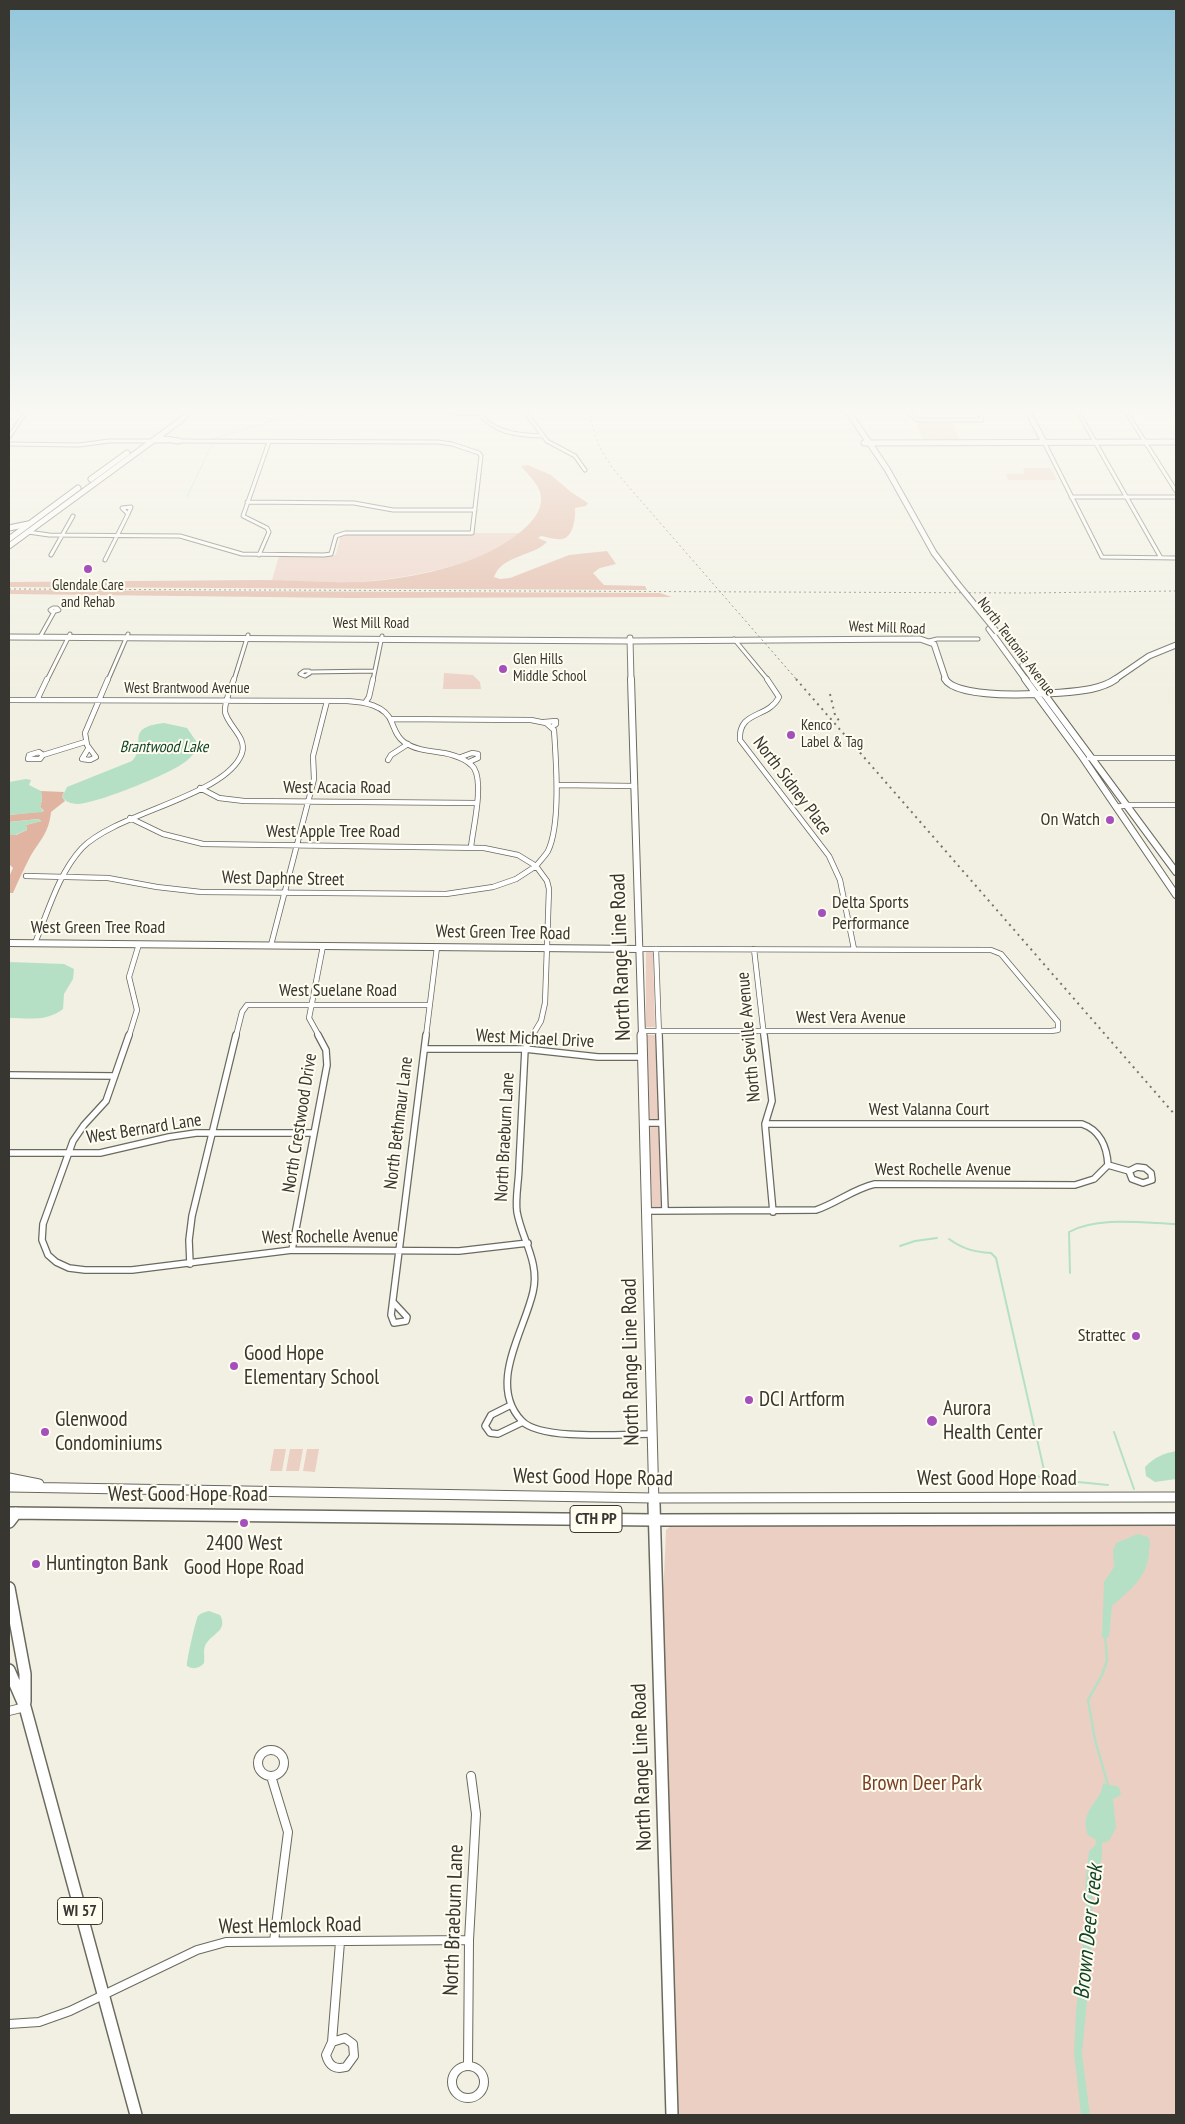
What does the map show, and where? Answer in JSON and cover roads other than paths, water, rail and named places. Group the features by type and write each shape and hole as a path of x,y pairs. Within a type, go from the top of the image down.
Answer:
{"main road":[{"path":"9,539 50,509"},
{"path":"9,546 58,509"},
{"name":"North Teutonia Avenue","path":"909,509 954,583 1083,758 1176,895"},
{"path":"9,529 28,524"},
{"path":"9,529 28,532"},
{"name":"North Teutonia Avenue","path":"954,583 997,632 1045,694 1176,872"},
{"name":"West Mill Road","path":"10,636 914,639 929,641 935,646 946,680 955,688 975,693 1036,694 1072,693 1104,686 1150,655 1176,645"},
{"name":"North Range Line Road","path":"630,639 644,1057 653,1498 672,2115"},
{"name":"West Green Tree Road","path":"9,943 640,949"},
{"path":"9,1478 55,1488"},
{"name":"West Good Hope Road","path":"9,1488 653,1498 1176,1497"},
{"path":"9,1522 13,1513"},
{"name":"West Good Hope Road","path":"13,1513 384,1515 654,1520 1176,1519"},
{"name":"WI 57","path":"9,1588 26,1674 26,1707"},
{"name":"WI 57","path":"9,1670 26,1707 136,2115"}],"street":[{"path":"245,509 243,516 267,528 269,532 259,555"},
{"path":"28,532 63,535 185,536 229,552 259,555 330,555 336,536 348,532 472,533 475,510 388,509"},
{"path":"1077,509 1102,558 1176,558"},
{"path":"1134,509 1161,558"},
{"path":"105,560 128,514"},
{"path":"52,555 73,516"},
{"path":"41,635 54,612"},
{"path":"37,700 69,636"},
{"path":"88,749 85,742 85,733 127,636"},
{"path":"35,943 64,876 75,856 87,844 108,829 130,818 200,788 228,771 238,760 242,752 242,740 224,712 226,700 248,637"},
{"path":"381,638 369,697 365,703 383,711 391,719 394,730 408,744 461,757 474,768 479,780 470,847"},
{"name":"North Sidney Place","path":"734,639 779,696 774,705 743,723 740,728 740,740 829,856 840,880 854,949"},
{"path":"929,641 937,639 978,639"},
{"path":"310,672 374,671"},
{"name":"West Brantwood Avenue","path":"9,700 226,700 365,703"},
{"path":"271,945 314,778 314,756 327,701"},
{"path":"391,719 525,720 544,722 552,727 557,785 552,843 536,866"},
{"path":"43,755 85,742"},
{"path":"388,760 391,754 408,744"},
{"path":"461,757 469,753 478,754 478,758 469,762"},
{"path":"1083,758 1176,758"},
{"path":"557,785 635,786"},
{"name":"West Acacia Road","path":"200,788 219,798 244,801 476,803"},
{"path":"1116,807 1128,805 1176,805"},
{"name":"West Apple Tree Road","path":"130,818 154,831 192,842 225,845 470,847 507,851 529,860 536,866"},
{"name":"West Daphne Street","path":"26,876 108,878 194,892 459,894 503,884 536,866"},
{"name":"North Braeburn Lane","path":"523,1422 511,1405 507,1387 510,1361 533,1292 535,1276 532,1254 517,1210 525,1049 537,1029 544,1009 550,889 547,881 536,866"},
{"path":"67,1153 79,1132 106,1102 137,1010 129,977 139,944"},
{"name":"North Crestwood Drive","path":"292,1250 327,1065 328,1050 314,1029 310,1018 311,1004 323,946"},
{"name":"North Bethmaur Lane","path":"394,1304 437,947"},
{"name":"West Green Tree Road","path":"640,949 965,949 997,952 1006,960 1058,1022 1059,1029"},
{"path":"656,949 665,1211"},
{"name":"North Seville Avenue","path":"754,949 772,1101 765,1124 774,1212"},
{"name":"West Suelane Road","path":"213,1133 242,1012 246,1005 429,1005"},
{"name":"West Vera Avenue","path":"642,1031 1051,1031 1059,1029"},
{"name":"West Michael Drive","path":"425,1049 525,1049 598,1057 644,1057"},
{"path":"9,1075 114,1076"},
{"path":"645,1122 661,1123"},
{"name":"West Valanna Court","path":"765,1124 1082,1124 1092,1128 1106,1147 1108,1165"},
{"path":"190,1264 189,1240 192,1216 213,1133"},
{"name":"West Bernard Lane","path":"9,1152 67,1153 115,1151 166,1137 213,1133 313,1133"},
{"name":"West Rochelle Avenue","path":"67,1153 43,1224 42,1240 48,1255 62,1265 85,1270 140,1270 292,1250 459,1251 528,1244"},
{"path":"1108,1165 1129,1171"},
{"name":"West Rochelle Avenue","path":"647,1211 807,1211 824,1208 856,1188 875,1184 1083,1184 1097,1177 1108,1165"},
{"path":"511,1405 492,1413 486,1419 485,1426 490,1433 498,1434 523,1422 540,1430 561,1434 652,1434"},
{"path":"9,1711 26,1707"},
{"path":"271,1776 273,1790 287,1822 288,1832 274,1941"},
{"name":"North Braeburn Lane","path":"468,2065 469,1940 476,1814 471,1776"},
{"name":"West Hemlock Road","path":"9,2024 39,2022 70,2011 209,1946 226,1942 469,1940"},
{"path":"332,2042 340,1942"}],"water":[{"name":"Brantwood Lake","path":"164,723 187,728 196,741 196,751 184,763 146,782 98,800 76,804 68,802 62,797 67,787 132,761 137,755 140,733 151,725"},
{"path":"31,780 29,785 41,791 42,800 40,807 44,812 9,815 9,782"},
{"path":"39,819 42,821 26,825 27,830 15,835 9,835 9,822"},
{"path":"9,962 64,964 74,969 73,979 64,994 63,1009 44,1018 9,1018"},
{"path":"1176,1451 1176,1479 1155,1482 1146,1476 1145,1467 1152,1461 1159,1456"},
{"path":"1138,1534 1148,1537 1150,1541 1148,1561 1142,1576 1112,1606 1109,1637 1102,1638 1104,1582 1114,1567 1113,1551 1116,1543"},
{"path":"209,1611 220,1615 222,1620 221,1629 205,1646 204,1663 196,1668 192,1668 187,1666 197,1619 200,1614"},
{"path":"1103,1783 1119,1787 1121,1795 1113,1799 1116,1828 1109,1841 1102,1843 1102,1859 1095,1873 1091,1963 1081,1960 1087,1915 1085,1888 1089,1851 1095,1846 1096,1840 1088,1835 1086,1819 1102,1790"},
{"path":"1082,1965 1090,1967 1082,2054 1090,2115 1081,2115 1074,2052 1076,2011"}],"waterway":[{"name":"Brown Deer Creek","path":"1070,1273 1069,1232 1080,1227 1107,1222 1176,1224"},
{"path":"900,1246 915,1241 937,1238"},
{"path":"949,1239 969,1249 991,1253 996,1258 1044,1470 1044,1477 1017,1475 1010,1478"},
{"name":"Brown Deer Creek","path":"1114,1432 1134,1489"},
{"path":"1068,1481 1108,1485"},
{"name":"Brown Deer Creek","path":"1105,1635 1107,1660 1102,1675 1088,1700 1095,1740 1108,1785"}],"railway":[{"path":"648,509 720,592"},
{"path":"9,589 720,592"},
{"path":"720,592 1027,593 1176,591"},
{"path":"720,592 797,680"},
{"path":"796,679 1176,1116"},
{"path":"830,694 835,715 840,722"}],"place":[{"name":"Glendale Care and Rehab","path":"88,569"},
{"name":"Glen Hills Middle School","path":"503,669"},
{"name":"Kenco Label & Tag","path":"791,735"},
{"name":"On Watch","path":"1110,820"},
{"name":"Delta Sports Performance","path":"822,913"},
{"name":"Strattec","path":"1136,1336"},
{"name":"Good Hope Elementary School","path":"234,1366"},
{"name":"DCI Artform","path":"749,1400"},
{"name":"Aurora Health Center","path":"932,1421"},
{"name":"Glenwood Condominiums","path":"45,1432"},
{"name":"2400 West Good Hope Road","path":"244,1523"},
{"name":"Huntington Bank","path":"36,1564"}],"park label":[{"name":"Brown Deer Park","path":"922,1784"}]}
